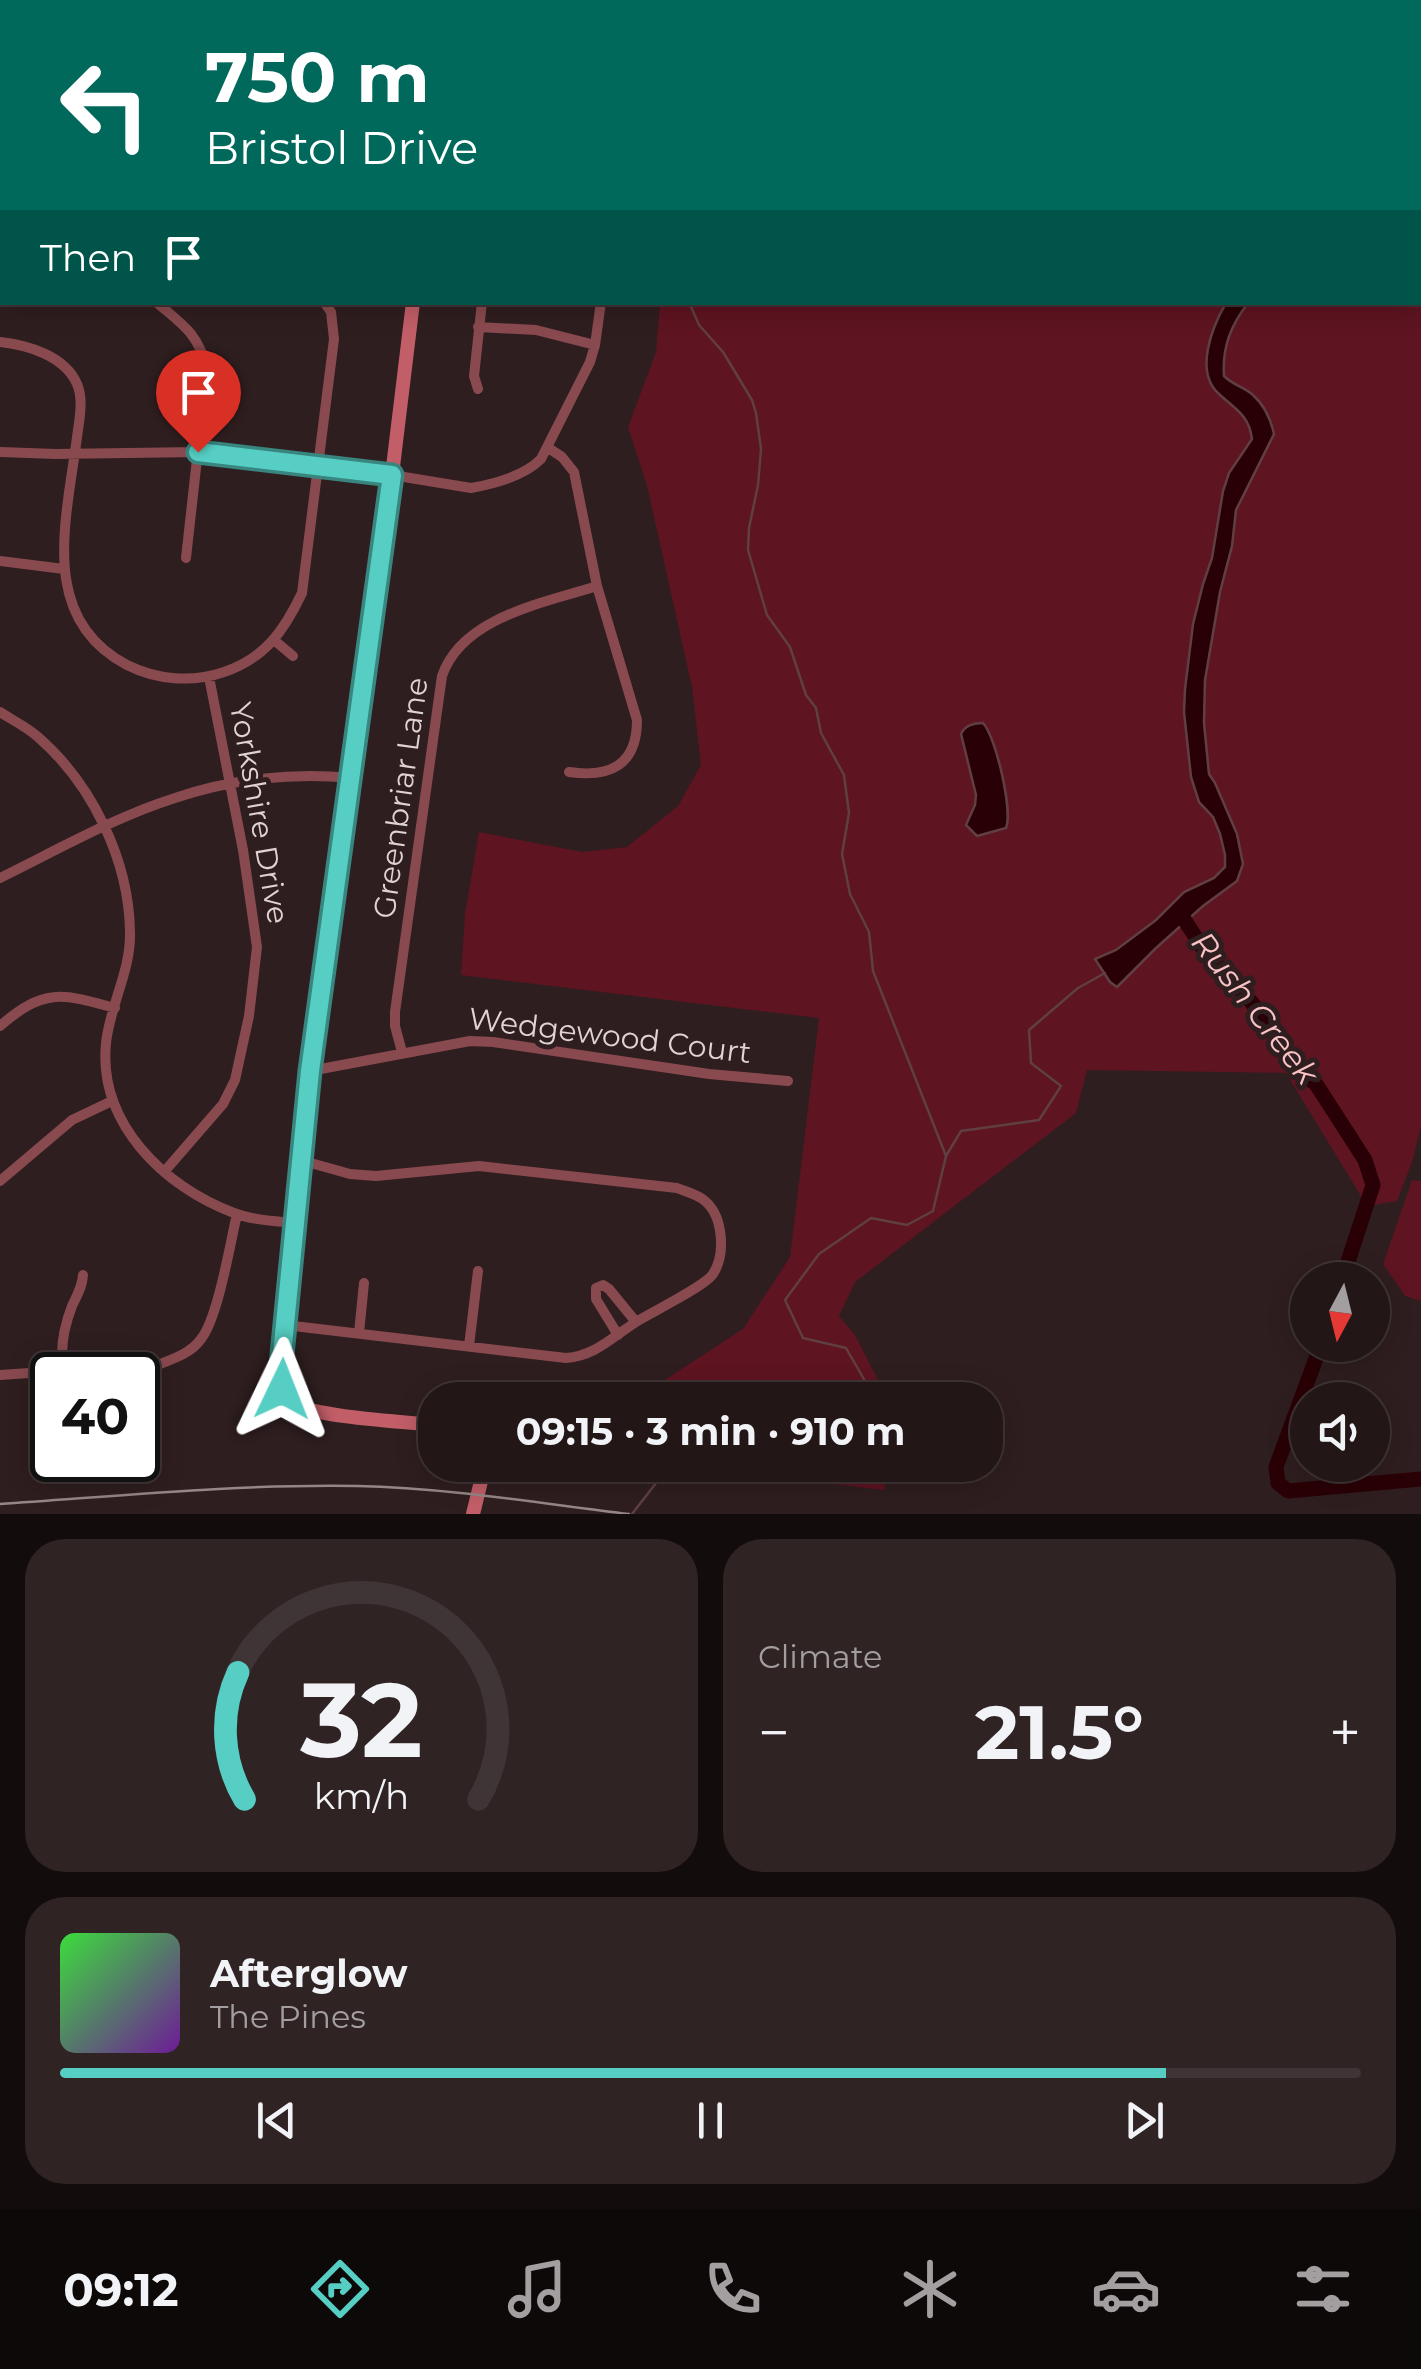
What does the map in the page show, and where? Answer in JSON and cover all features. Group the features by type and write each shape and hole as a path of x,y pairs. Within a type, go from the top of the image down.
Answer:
{"street":[{"path":"159,305 186,328 201,348 206,369 186,558"},
{"path":"0,342 44,353 69,371 78,386 80,400 63,558 68,594 76,613 95,640 140,672 167,678 208,677 239,666 274,640 302,594 334,338 331,312 326,305"},
{"path":"413,305 310,1071 280,1375 288,1400 310,1411 418,1423"},
{"path":"478,389 474,376 482,305"},
{"path":"0,452 198,452 471,488 538,463 590,362 601,305"},
{"path":"478,327 536,330 595,344"},
{"path":"547,448 562,457 574,472 597,586 638,726 629,755 612,770 600,774 569,772"},
{"path":"0,562 64,569"},
{"name":"Greenbriar Lane","path":"402,1052 395,1012 447,661 472,634 492,622 597,586"},
{"path":"274,640 292,656"},
{"name":"Yorkshire Drive","path":"164,1172 223,1104 235,1080 257,946 243,850 208,677"},
{"path":"0,712 38,737 77,778 104,827 127,895 128,962 106,1045 112,1101 136,1142 164,1172 196,1196 237,1214 294,1223"},
{"path":"0,878 104,827 175,798 228,784 294,775 351,778"},
{"path":"0,1026 29,1003 55,995 115,1008"},
{"name":"Wedgewood Court","path":"310,1071 450,1043 493,1042 709,1074 788,1081"},
{"path":"0,1181 72,1120 112,1101"},
{"path":"285,1325 577,1357 601,1348 711,1277 719,1257 720,1235 712,1208 698,1196 677,1188 479,1166 376,1176 350,1174 300,1160"},
{"path":"160,1364 200,1342 213,1314 237,1214"},
{"path":"469,1346 478,1271"},
{"path":"60,1352 73,1303 82,1290 83,1276"},
{"path":"359,1333 364,1283"},
{"path":"618,1335 596,1299 596,1288 603,1285 609,1289 636,1322"},
{"path":"0,1375 30,1373"},
{"path":"474,1514 482,1482"}],"shaded area":[{"path":"660,305 1421,305 1421,1126 1397,1201 1367,1206 1286,1073 1087,1070 1076,1113 855,1282 839,1316 855,1335 879,1382 662,1382 743,1329 790,1257 819,1018 461,975 465,914 479,832 582,852 627,847 678,806 701,765 692,687 647,486 628,427 656,352"},
{"path":"1225,305 1247,305 1229,337 1224,376 1257,399 1274,434 1236,510 1205,680 1209,774 1237,834 1243,864 1237,881 1203,906 1117,987 1095,959 1116,950 1156,920 1184,892 1214,878 1225,867 1220,834 1213,817 1199,802 1191,777 1184,712 1193,624 1212,558 1223,491 1229,473 1252,439 1244,418 1219,394 1208,374 1208,349"},
{"path":"983,723 998,758 1008,819 1006,828 977,836 966,825 976,795 961,734 970,725"},
{"path":"1412,1180 1421,1181 1421,1301 1405,1296 1390,1274 1390,1262 1384,1262"},
{"path":"816,1482 886,1482 884,1490"}],"waterway":[{"path":"690,305 699,325 723,352 756,413 761,449 748,550 767,615 790,647 806,695 816,708 821,733 844,775 849,813 842,854 850,894 869,932 873,971 946,1156"},
{"name":"Rush Creek","path":"1186,907 1180,913 1204,950 1253,1004 1295,1068 1316,1084 1365,1160 1373,1185 1348,1262"},
{"name":"Rush Creek","path":"866,1382 846,1348 803,1338 785,1300 819,1254 871,1218 907,1225 933,1211 946,1156 961,1131 1039,1120 1061,1086 1031,1063 1029,1030 1078,988 1105,973"},
{"name":"Rush Creek","path":"1315,1362 1276,1467 1278,1483 1288,1491 1421,1479"},
{"name":"Rush Creek","path":"632,1514 657,1482"}],"railway":[{"path":"0,1504 223,1489 357,1486 459,1493 629,1514"}],"route":[{"path":"198,452 392,475 310,1071 280,1375 282,1389"}]}
